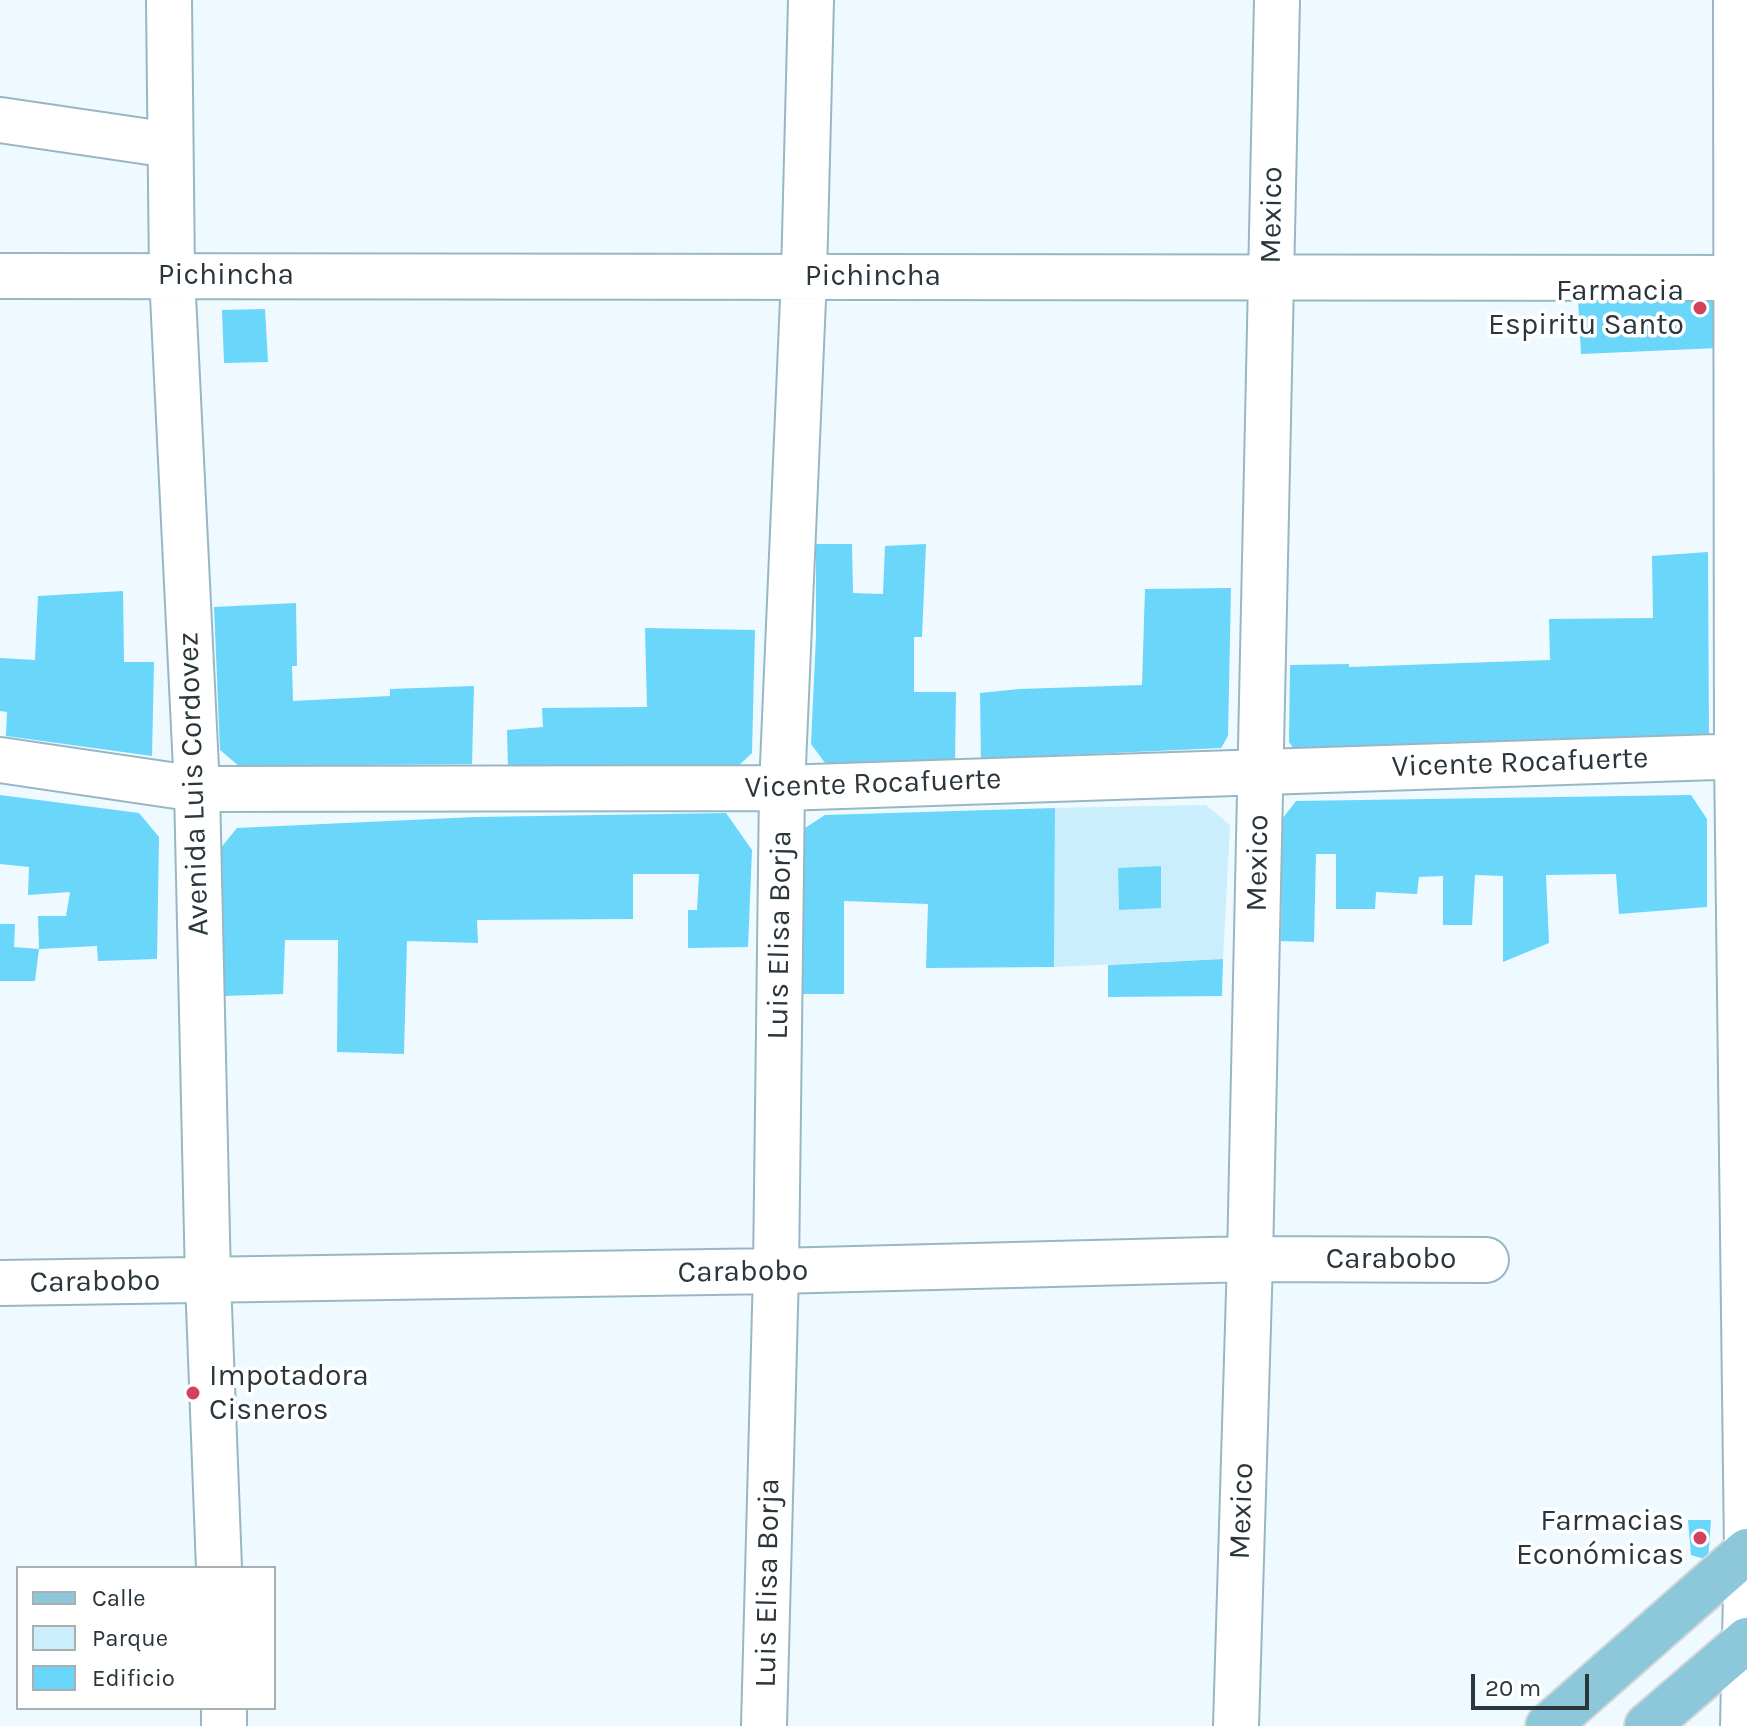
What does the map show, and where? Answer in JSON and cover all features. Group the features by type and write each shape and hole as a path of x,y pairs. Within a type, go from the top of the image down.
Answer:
{"main road":[{"path":"1548,1726 1747,1551"},
{"path":"1647,1726 1746,1641"}],"street":[{"name":"Avenida Luis Cordovez","path":"169,0 172,275 197,789 208,1280 219,1566"},
{"name":"Luis Elisa Borja","path":"764,1726 776,1271 782,788 804,276 811,0"},
{"name":"Mexico","path":"1236,1726 1250,1259 1277,0"},
{"path":"1736,0 1742,278 1747,1551 1743,1726"},
{"path":"0,120 170,145"},
{"name":"Pichincha","path":"0,276 1742,278"},
{"name":"Vicente Rocafuerte","path":"0,760 197,789 782,788 1742,756"},
{"name":"Carabobo","path":"0,1283 776,1271 1250,1259 1486,1260"}],"green space":[{"path":"1206,805 1230,825 1223,959 1054,967 1055,808"}],"building":[{"path":"1716,292 1719,348 1581,354 1578,298"},
{"path":"265,309 268,362 224,363 222,310"},
{"path":"816,544 852,544 853,593 883,594 885,546 926,544 922,637 914,637 914,692 956,692 955,761 828,767 811,744"},
{"path":"1708,552 1709,735 1297,754 1289,742 1290,665 1349,664 1349,667 1550,660 1549,619 1653,618 1652,556"},
{"path":"1231,588 1228,736 1221,748 981,759 980,693 1142,685 1145,589"},
{"path":"123,591 124,662 154,662 152,756 6,736 7,712 0,711 0,658 35,660 38,596"},
{"path":"296,603 297,666 292,666 293,701 390,696 390,689 474,686 472,764 239,766 220,750 214,607"},
{"path":"645,628 755,630 752,753 736,768 508,767 507,730 543,727 542,708 647,707"},
{"path":"0,795 139,813 159,837 157,959 98,961 97,946 39,949 38,916 66,916 70,892 28,895 29,867 0,864"},
{"path":"1691,795 1707,819 1707,907 1619,914 1616,874 1546,875 1549,943 1503,962 1503,876 1475,875 1472,925 1443,925 1443,876 1419,877 1417,894 1376,892 1375,909 1336,909 1336,854 1316,854 1314,942 1281,941 1282,819 1296,801"},
{"path":"1055,808 1054,967 926,968 928,904 844,901 844,994 801,994 800,902 805,828 825,815"},
{"path":"726,813 752,850 748,947 688,948 688,910 697,910 699,874 633,874 633,919 477,920 478,943 407,941 404,1054 337,1052 338,940 285,940 283,994 224,996 219,850 237,828 475,817"},
{"path":"1161,866 1161,908 1119,910 1118,868"},
{"path":"0,924 15,924 14,947 39,949 35,981 0,981"},
{"path":"1223,959 1222,996 1108,997 1108,965"},
{"name":"Farmacias Económicas","path":"1688,1520 1711,1520 1708,1560 1691,1555"}],"place":[{"name":"Farmacia Espiritu Santo","path":"1700,308"},
{"name":"Impotadora Cisneros","path":"193,1393"},
{"name":"Farmacias Económicas","path":"1700,1538"}]}
